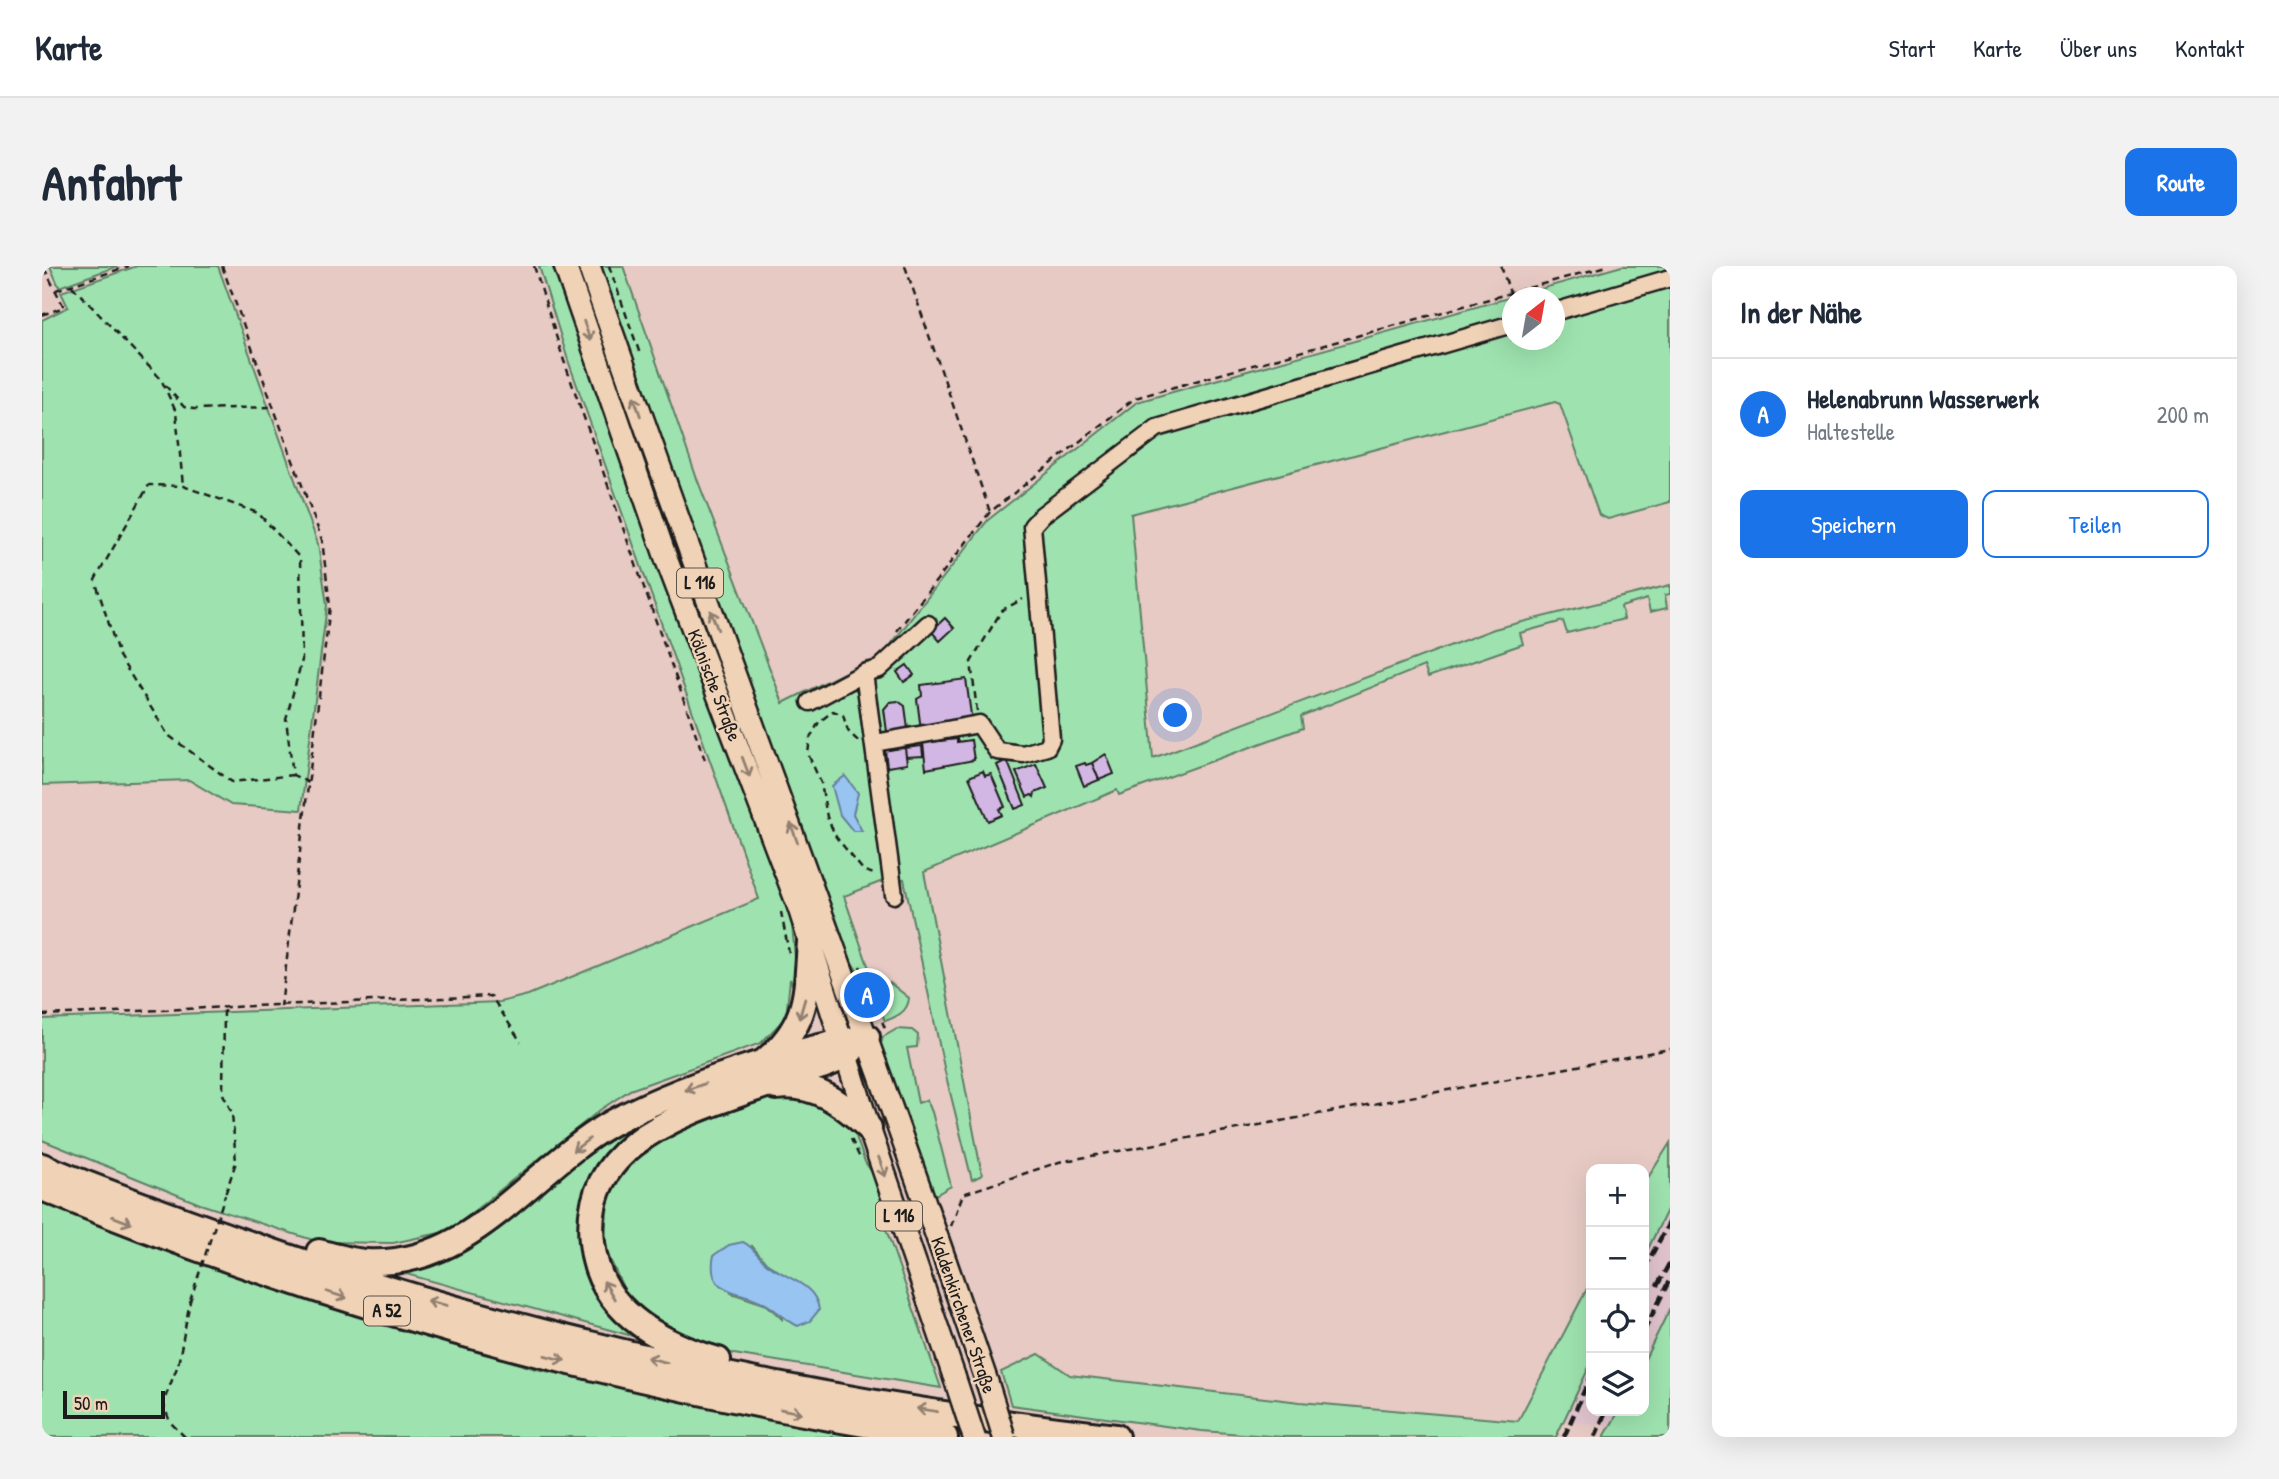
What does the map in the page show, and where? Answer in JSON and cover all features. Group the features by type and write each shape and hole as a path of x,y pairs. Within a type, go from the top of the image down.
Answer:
{"highway":[{"path":"800,948 806,996 792,1037 766,1060 755,1079 646,1133 622,1153 604,1177 596,1194 591,1241 597,1269 615,1299 637,1322 666,1341 702,1356 868,1401"},
{"path":"202,1227 364,1262 421,1257 474,1232 608,1126 639,1109 755,1079 844,1049 867,1037"},
{"path":"755,1079 806,1088 844,1105 859,1132"},
{"name":"A 52","path":"42,1166 202,1227 394,1292 539,1331 675,1365 868,1401 1116,1437"},
{"name":"A 52","path":"42,1188 267,1272 390,1312 534,1353 659,1385 945,1437"}],"main road":[{"name":"Kölnische Straße","path":"565,266 663,548 803,907"},
{"name":"Kölnische Straße","path":"589,266 695,570 803,907"},
{"name":"Kaldenkirchener Straße","path":"803,907 800,948 844,1049 859,1132 954,1376 974,1437"},
{"name":"Kaldenkirchener Straße","path":"803,907 867,1037 1004,1437"}],"lane":[{"path":"1565,309 1670,278"},
{"path":"875,743 979,724 997,751 1023,754 1047,747 1051,740 1032,526 1042,515 1157,428 1502,327"},
{"path":"810,702 864,673 879,669 928,624"},
{"path":"864,673 894,895"}],"path":[{"path":"42,315 64,307 43,266"},
{"path":"56,290 129,266"},
{"path":"222,266 322,540 330,606 281,1007"},
{"path":"534,266 572,387 705,760"},
{"path":"905,266 990,512"},
{"path":"1501,266 1508,287"},
{"path":"1532,287 1607,266"},
{"path":"72,286 161,379 184,407 274,407"},
{"path":"890,641 990,512 1135,398 1502,295"},
{"path":"161,379 176,412 183,486"},
{"path":"293,775 286,719 302,660 300,558 258,513 183,486 149,485 95,580 119,656 168,735 232,782 293,775 309,783"},
{"path":"979,724 971,662 1003,610 1038,592"},
{"path":"875,743 866,744 853,738 843,715 833,711 815,730 808,745 808,754 821,783 827,817 835,837 867,872 891,876"},
{"path":"800,948 803,907"},
{"path":"42,1014 281,1007 491,996 521,1042"},
{"path":"185,1437 170,1422 163,1403 178,1365 190,1301 236,1162 232,1113 223,1094 224,1009"},
{"path":"949,1229 963,1194 1059,1163 1670,1049"},
{"path":"859,1132 865,1169"}],"shaded area":[{"path":"1670,1204 1670,1308 1649,1351 1649,1290 1649,1247"},
{"path":"1586,1373 1586,1416 1617,1416 1612,1426 1563,1421"}],"green space":[{"path":"50,266 118,266 59,287"},
{"path":"137,266 218,266 318,544 327,605 301,810 231,805 189,780 42,785 42,320 68,307 61,292"},
{"path":"539,266 555,266 791,914 799,1001 790,979 786,1017 761,1043 630,1090 600,1110 449,1231 393,1243 319,1242 200,1204 42,1140 42,1019 500,1002 528,995 759,899 568,360"},
{"path":"572,266 580,266 812,906 805,908"},
{"path":"599,266 623,266 696,476 783,703 868,661 859,670 852,688 865,694 888,879 844,896 874,983 883,993 890,983 909,998 904,1010 885,1021 871,985 867,986 849,958"},
{"path":"1622,266 1670,266 1670,502 1608,519 1599,515 1560,404 1555,402 1131,514 1153,758 1494,629 1670,585 1670,594 1665,595 1667,608 1650,612 1647,599 1621,607 1624,619 1567,633 1563,621 1520,633 1523,644 1428,677 1424,666 1301,716 1303,728 1119,795 1117,790 924,872 982,1175 972,1180 945,1072 904,879 894,881 871,680 875,665 988,520 1137,402 1502,300 1502,350 1565,350 1565,287 1547,287"},
{"path":"897,1029 912,1030 918,1035 917,1047 907,1048 918,1103 927,1100 932,1112 951,1186 932,1197 880,1047 883,1037"},
{"path":"781,1095 805,1095 848,1114 865,1162 880,1184 889,1213 881,1215 941,1388 734,1354 666,1328 626,1294 604,1246 609,1191 625,1166 673,1134 744,1105","holes":["752,1246 766,1263 785,1275 782,1319 767,1305 731,1293"]},
{"path":"646,1116 598,1163 585,1212 585,1245 647,1340 395,1271"},
{"path":"1670,1143 1670,1204 1649,1247 1649,1227 1649,1176"},
{"path":"42,1197 324,1305 536,1369 868,1437 42,1437"},
{"path":"1586,1291 1586,1374 1556,1437 1283,1437 1202,1431 1011,1405 1001,1372 1039,1354 1070,1375 1300,1402 1518,1421"},
{"path":"1670,1308 1670,1437 1604,1437 1616,1416 1649,1416 1649,1351"}],"water":[{"path":"845,776 858,793 853,814 862,831 853,831 840,815 832,786"},
{"path":"743,1242 767,1264 799,1282 812,1294 819,1310 810,1321 798,1326 757,1299 720,1285 713,1269 714,1255 729,1245"}],"building":[{"path":"945,618 954,628 940,641 931,631"},
{"path":"907,665 914,675 904,682 897,672"},
{"path":"966,679 972,722 921,730 917,699 922,696 921,685"},
{"path":"898,701 905,706 908,729 887,732 884,709 890,702"},
{"path":"957,739 957,742 971,740 974,760 926,769 923,743"},
{"path":"922,746 923,756 906,757 905,748"},
{"path":"905,748 907,764 887,767 885,750"},
{"path":"1106,754 1114,774 1099,780 1092,763"},
{"path":"1007,760 1025,805 1015,809 997,765"},
{"path":"1092,763 1099,780 1084,786 1076,766"},
{"path":"1036,764 1047,788 1035,793 1034,797 1027,797 1016,772"},
{"path":"983,771 985,776 991,774 1005,807 999,809 1002,815 988,821 969,777"}],"railway":[{"path":"1649,1260 1670,1221"},
{"path":"1657,1286 1670,1262"},
{"path":"1649,1321 1670,1279"},
{"path":"1564,1437 1586,1386"},
{"path":"1595,1437 1604,1416"}],"place":[{"name":"Helenabrunn Wasserwerk","path":"867,995"}]}
